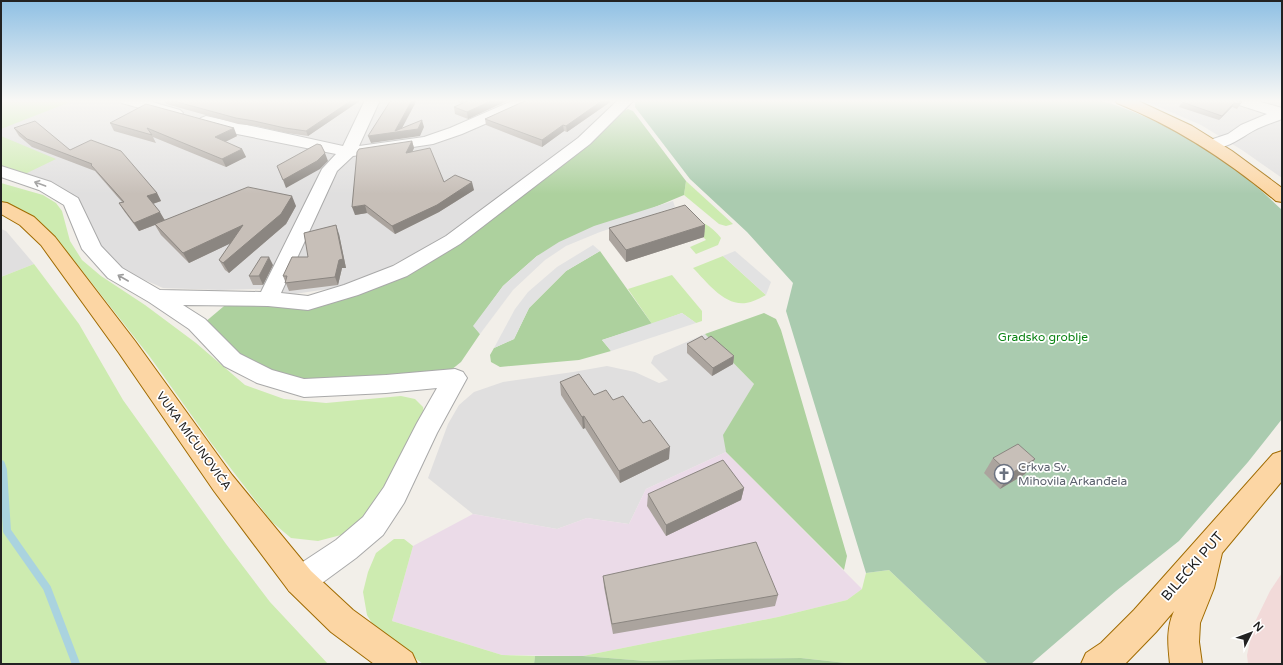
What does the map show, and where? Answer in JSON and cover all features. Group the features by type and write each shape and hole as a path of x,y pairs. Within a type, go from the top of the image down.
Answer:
{"main road":[{"path":"1189,131 1213,144 1243,164 1282,197"},
{"name":"VUKA MIĆUNOVIĆA","path":"1,206 28,221 48,241 127,347 223,482 300,581 342,621 402,664"},
{"name":"BILEĆKI PUT","path":"1097,664 1112,654 1145,621 1282,462"},
{"path":"1186,664 1183,642 1184,624 1199,588 1209,545"}],"street":[{"path":"246,131 348,152 427,141 456,131"},
{"path":"268,298 330,169 348,152 358,131"},
{"path":"156,297 268,298 308,303 351,290 400,271 453,240 584,141 594,131"},
{"path":"1213,144 1234,137 1243,131"},
{"path":"1,171 45,186 72,202 92,249 114,273 156,297 197,324 232,360 265,377 304,388 386,384 455,378 426,430 394,494 373,526 346,549 300,581"},
{"path":"197,324 226,297"}],"shaded area":[{"path":"1,131 588,131 566,150 450,234 373,276 342,287 294,294 259,289 220,290 163,288 122,270 96,247 86,216 1,167"},
{"path":"1211,131 1282,131 1282,178 1242,150"},
{"path":"673,201 675,207 600,232 566,246 545,260 513,290 480,334 473,326 503,286 537,256 559,242 594,226"},
{"path":"1,229 6,231 34,264 1,277"},
{"path":"593,245 600,251 566,271 529,308 514,339 494,348 515,309 528,292 557,267"},
{"path":"735,251 771,282 766,295 723,256"},
{"path":"682,313 696,323 611,351 602,340"},
{"path":"705,334 754,384 724,435 726,452 646,489 629,524 587,518 557,529 473,514 428,478 448,424 459,405 474,392 503,382 607,366 635,372 659,383 668,380 651,363 654,356"},
{"path":"726,452 862,589 847,600 778,617 583,656 502,655 392,621 413,546 473,514 557,529 587,518 629,524 646,489"},
{"path":"1282,573 1282,664 1248,664 1247,655 1254,624 1270,591"}],"green space":[{"path":"595,131 648,131 686,181 684,195 537,256 503,286 474,326 480,334 461,362 446,374 307,383 271,373 238,357 204,323 230,301 307,308 401,272"},
{"name":"Gradsko groblje","path":"653,131 1174,131 1206,149 1244,176 1282,210 1282,419 1248,462 1179,541 1116,591 1031,664 988,664 889,570 866,573 786,311 793,283 747,232 690,179"},
{"path":"1,136 56,159 25,174 1,167"},
{"path":"686,181 733,224 726,226 719,224 684,195"},
{"path":"1,183 43,195 56,203 62,211 70,241 82,260 101,276 145,305 196,343 245,385 284,399 326,403 401,396 415,399 423,407 425,418 366,523 341,535 318,541 291,538 272,522 212,444 150,357 73,259 36,219 1,202"},
{"path":"684,217 700,221 714,230 721,238 718,245 696,254 690,247 706,240"},
{"path":"600,251 652,324 602,340 611,351 579,360 500,367 491,362 490,355 494,348 514,339 529,308 566,271"},
{"path":"723,256 766,295 746,303 730,301 716,292 693,268"},
{"path":"34,264 79,324 123,400 226,544 270,602 328,664 1,664 1,277"},
{"path":"672,275 702,311 702,321 696,323 682,313 652,324 628,289"},
{"path":"764,313 776,319 781,330 847,556 844,570 726,452 723,435 754,384 705,334"},
{"path":"394,539 404,539 413,546 392,621 502,655 535,656 534,664 423,664 375,628 367,615 363,592 368,572 376,553"},
{"path":"889,570 988,664 855,664 801,658 646,661 583,656 778,617 847,600 862,589 866,573"},
{"path":"535,656 583,656 646,661 801,658 855,664 534,664"}],"building":[{"path":"18,131 47,131 70,150 91,140 121,151 157,193 147,196 160,212 134,223 119,203 124,202 91,165 92,164 27,139"},
{"path":"138,131 149,131 152,135"},
{"path":"154,131 228,131 215,137 242,149 222,159"},
{"path":"371,131 403,131 368,136"},
{"path":"518,131 555,131 542,140"},
{"path":"412,141 406,153 430,148 444,182 455,175 472,182 437,205 392,226 365,205 352,207 357,152 359,149"},
{"path":"317,144 321,145 325,153 317,161 283,180 277,166"},
{"path":"248,187 292,196 281,214 223,263 219,260 243,225 183,253 155,224"},
{"path":"685,205 705,225 626,250 609,228"},
{"path":"336,225 343,259 339,260 335,277 285,283 287,276 283,276 292,257 308,257 304,233"},
{"path":"261,257 269,257 259,276 249,276"},
{"path":"702,336 705,340 711,336 734,356 713,368 687,344"},
{"path":"579,374 594,395 606,390 613,400 623,396 643,423 650,420 670,447 619,471 584,416 582,417 560,382"},
{"path":"1018,444 1035,459 1010,474 993,458"},
{"path":"723,460 744,488 666,525 648,494"},
{"path":"756,542 778,595 612,624 603,576"}],"waterway":[{"path":"1,464 3,470 7,531 47,588 76,664"}],"place":[{"name":"Crkva Sv. Mihovila Arkanđela","path":"1004,474"}]}
